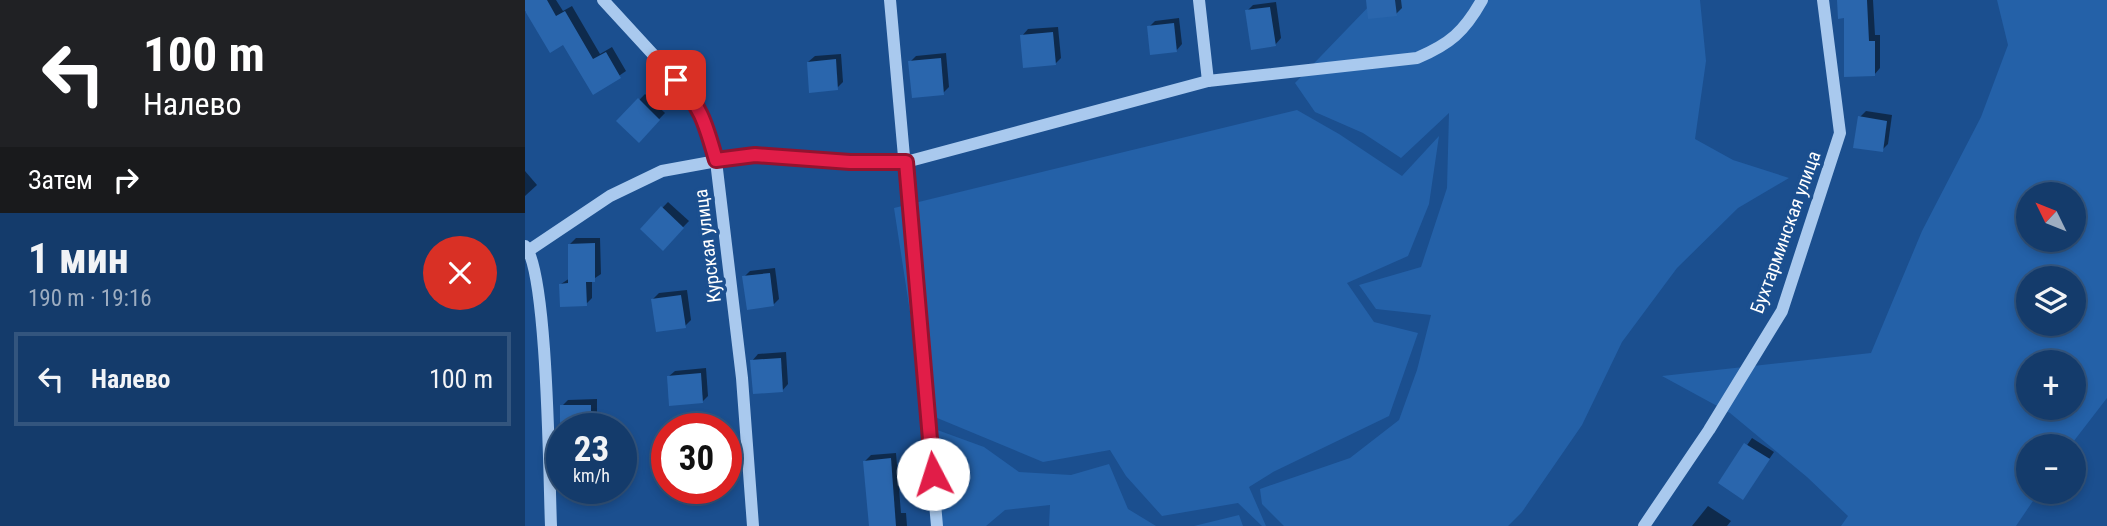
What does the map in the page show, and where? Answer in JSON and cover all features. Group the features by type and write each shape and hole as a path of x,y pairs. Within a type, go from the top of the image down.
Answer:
{"street":[{"name":"Курская улица","path":"603,0 694,99 704,120 716,160 742,378 753,526"},
{"path":"890,0 937,526"},
{"path":"1199,0 1208,81"},
{"path":"551,526 544,345 535,276 526,250 610,196 662,172 716,160 755,155 850,162 906,162 1208,81 1417,58 1441,47 1468,24 1482,0"},
{"name":"Бухтарминская улица","path":"1644,526 1709,430 1782,311 1840,133 1823,0"}],"shaded area":[{"path":"1375,0 1700,0 1706,61 1695,139 1733,160 1789,178 1738,208 1677,268 1622,342 1582,425 1522,512 1508,526 1284,526 1262,504 1260,489 1350,458 1399,420 1417,370 1431,315 1376,309 1359,285 1421,267 1447,188 1449,113 1401,158 1363,133 1315,112 1295,83"},
{"path":"1997,0 2107,0 2107,398 2079,434 2016,434 2016,504 2031,504 2016,526 1841,526 1848,516 1807,477 1730,413 1662,376 1871,353 1922,231 1981,117 2008,45"},
{"path":"1297,110 1402,176 1439,136 1429,204 1408,256 1347,283 1374,322 1418,333 1389,416 1273,472 1249,487 1266,526 1262,526 1238,503 1162,516 1126,476 1110,450 1043,462 930,415 922,390 894,208"},
{"path":"929,427 984,447 1019,472 1071,475 1109,464 1128,509 1156,526 1049,526 1050,505 1005,510 986,526 935,526"},
{"path":"1239,515 1243,526 1194,526"}],"building":[{"path":"525,0 547,0 556,16 565,11 593,59 606,52 621,78 593,95 563,45 550,53 525,11"},
{"path":"1366,0 1395,0 1397,16 1368,19"},
{"path":"1837,0 1867,0 1869,41 1875,41 1875,76 1844,77 1844,18 1838,19"},
{"path":"1270,7 1276,46 1251,50 1245,10"},
{"path":"1174,23 1177,52 1150,55 1147,26"},
{"path":"1053,32 1056,65 1023,68 1020,35"},
{"path":"941,58 944,95 912,98 908,61"},
{"path":"836,59 838,90 809,93 807,62"},
{"path":"638,98 660,120 639,143 616,121"},
{"path":"1858,116 1887,121 1883,152 1853,148"},
{"path":"661,206 684,228 663,251 640,229"},
{"path":"595,243 595,282 586,282 587,306 560,307 559,284 568,283 568,244"},
{"path":"770,273 774,306 747,310 742,276"},
{"path":"681,295 686,328 656,332 651,299"},
{"path":"781,358 783,392 753,394 750,360"},
{"path":"701,373 703,403 669,406 667,376"},
{"path":"560,405 591,405 591,413 560,413"},
{"path":"1744,443 1770,459 1743,500 1718,483"},
{"path":"891,458 896,526 869,526 863,461"}],"route":[{"path":"676,80 694,99 704,120 716,160 755,155 850,162 906,162 933,474"}]}
